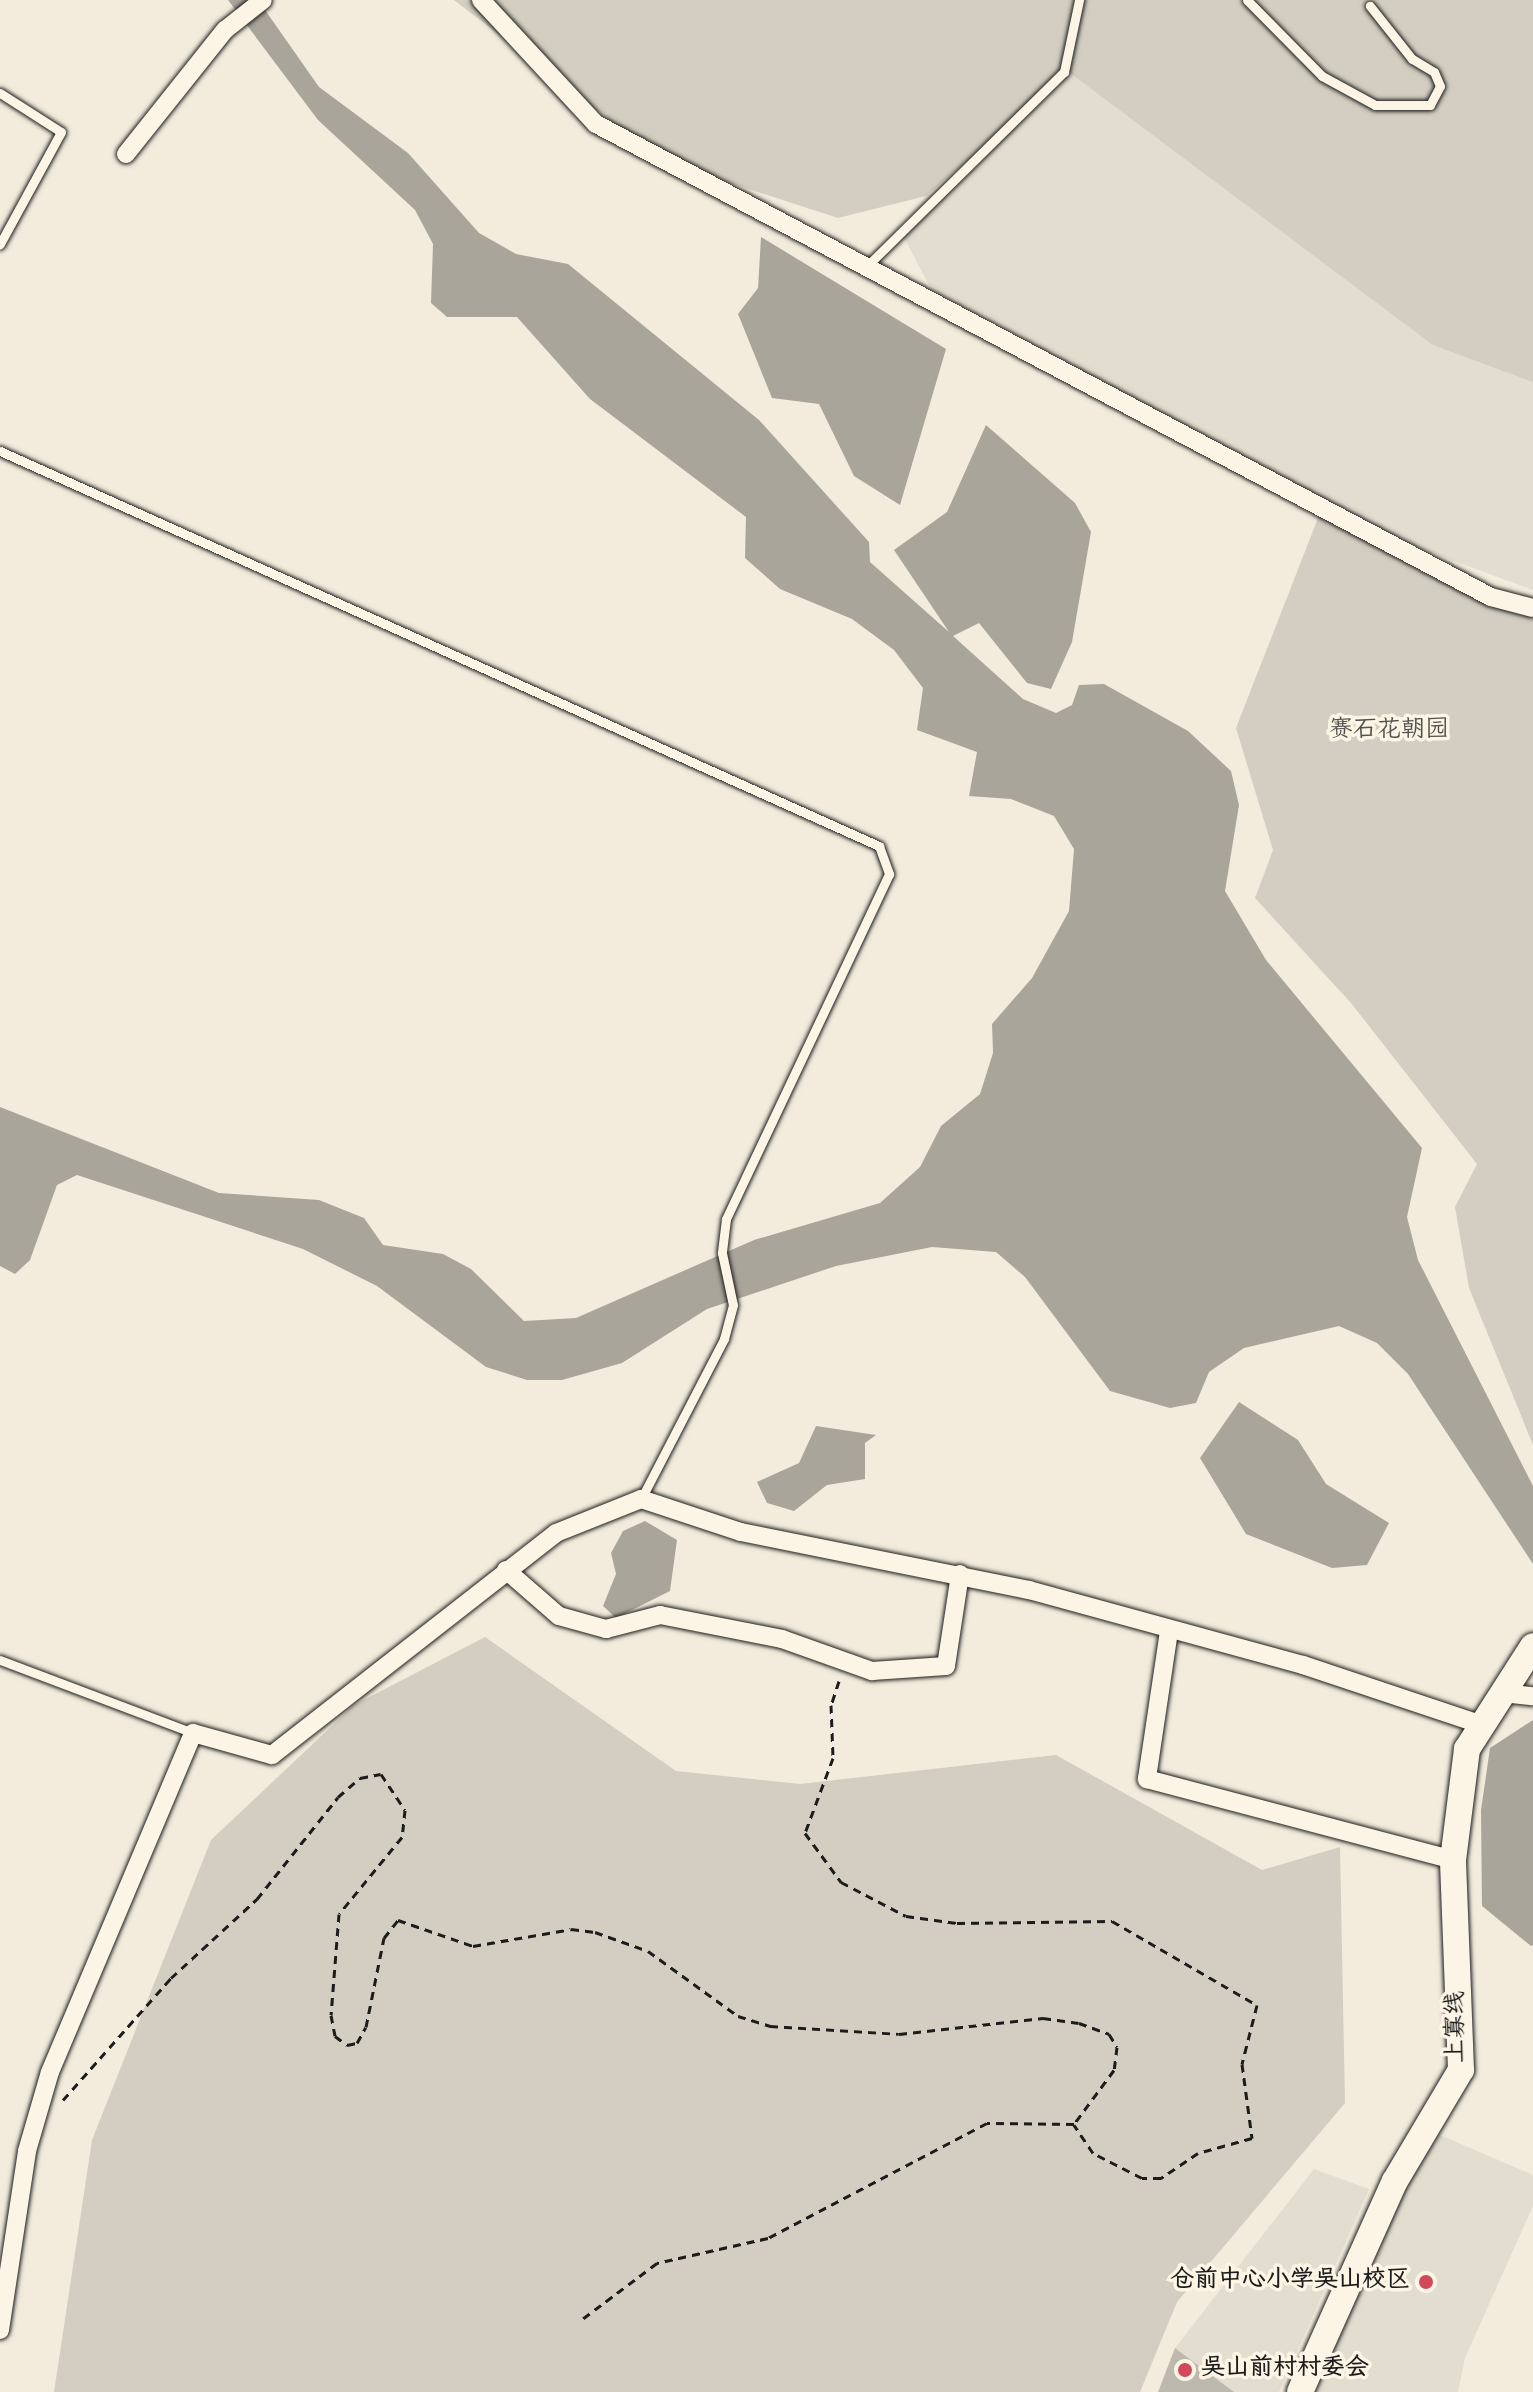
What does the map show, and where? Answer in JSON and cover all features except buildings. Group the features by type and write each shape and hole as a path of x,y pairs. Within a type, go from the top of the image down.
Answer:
{"street":[{"path":"126,154 225,30 263,0"},
{"path":"481,0 596,124 868,265 1491,597 1533,608"},
{"path":"0,2330 38,2113 193,1733 272,1755 556,1533 641,1499 741,1532 960,1574 1303,1665 1482,1725"},
{"path":"506,1570 559,1616 606,1629 660,1615 782,1639 872,1671 946,1666 960,1574"},
{"path":"1169,1631 1147,1779 1453,1860"},
{"name":"上寡线","path":"1300,2392 1395,2181 1461,2070 1453,1860 1467,1749 1533,1646"},
{"path":"1502,1693 1533,1696"}],"lane":[{"path":"868,265 1064,72 1079,0"},
{"path":"1247,0 1322,76 1375,105 1430,105 1440,86 1434,72 1412,59 1370,6"},
{"path":"0,93 61,132 0,244"},
{"path":"0,451 879,846 889,874 726,1219 722,1253 733,1305 724,1339 641,1499"},
{"path":"0,1660 193,1733"}],"path":[{"path":"846,1662 831,1705 833,1758 805,1833 841,1882 906,1916 932,1920 1112,1921 1257,2005 1242,2064 1252,2138 1198,2153 1161,2178 1142,2178 1093,2153 1074,2124"},
{"path":"38,2113 75,2093 144,2006 257,1899 338,1797 360,1778 381,1774 405,1810 402,1837 339,1914 331,2015 335,2036 347,2045 357,2043 366,2027 377,1963 398,1920 473,1946 571,1929 648,1951 738,2016 770,2026 899,2034 1005,2018 1099,2030 1117,2047 1114,2070 1074,2124"},
{"path":"581,2320 657,2263 768,2238 987,2123 1074,2124"}],"shaded area":[{"path":"228,0 258,0 319,87 408,153 479,233 516,254 568,264 759,420 869,542 870,562 949,632 894,550 947,512 986,425 1075,503 1091,532 1072,642 1051,689 1027,683 979,623 953,636 1023,699 1056,713 1072,705 1079,685 1104,684 1188,731 1231,771 1239,805 1225,891 1266,960 1422,1148 1407,1217 1418,1260 1533,1486 1533,1564 1408,1374 1377,1343 1339,1326 1244,1348 1209,1372 1196,1403 1170,1408 1110,1391 1025,1277 996,1252 932,1247 836,1266 707,1309 622,1363 562,1380 527,1380 486,1367 377,1286 303,1249 77,1175 57,1185 30,1260 15,1274 0,1266 0,1107 219,1193 319,1200 364,1218 383,1245 443,1254 471,1269 524,1321 576,1318 754,1240 880,1203 920,1167 941,1126 980,1094 993,1053 992,1024 1032,978 1069,911 1074,849 1054,816 1011,799 969,796 977,752 917,730 923,688 894,650 852,619 780,589 745,558 746,517 590,399 517,317 447,317 431,303 433,244 415,210 318,120"},
{"path":"1085,9 1533,359 1533,590 1400,541 931,289 900,230 1070,73"},
{"path":"761,237 946,349 900,505 854,476 819,404 772,398 738,314 758,288"},
{"path":"1239,1402 1298,1440 1326,1484 1389,1523 1367,1565 1332,1568 1246,1534 1200,1458"},
{"path":"816,1426 876,1435 865,1443 865,1479 827,1485 794,1511 767,1503 757,1482 799,1463"},
{"path":"645,1521 677,1540 670,1591 616,1618 603,1606 616,1574 611,1553 623,1531"},
{"path":"1533,1720 1531,1946 1482,1906 1481,1810 1490,1748"},
{"name":"仓前中心小学吴山校区","path":"1426,2129 1533,2175 1533,2206 1465,2358 1458,2392 1302,2392"},
{"path":"1314,2169 1369,2189 1279,2392 1234,2392 1175,2348"}],"green space":[{"path":"454,0 1533,0 1533,382 1433,345 1070,73 926,196 838,218 663,161"},
{"name":"赛石花朝园","path":"1320,513 1533,611 1533,1445 1469,1288 1455,1207 1477,1164 1351,1003 1255,898 1273,850 1236,728"},
{"path":"485,1637 676,1771 800,1784 1056,1755 1262,1870 1340,1847 1345,2103 1177,2302 1140,2392 54,2392 92,2140 211,1840 354,1705"}],"place":[{"name":"仓前中心小学吴山校区","path":"1426,2282"},
{"name":"吴山前村村委会","path":"1185,2370"}]}
